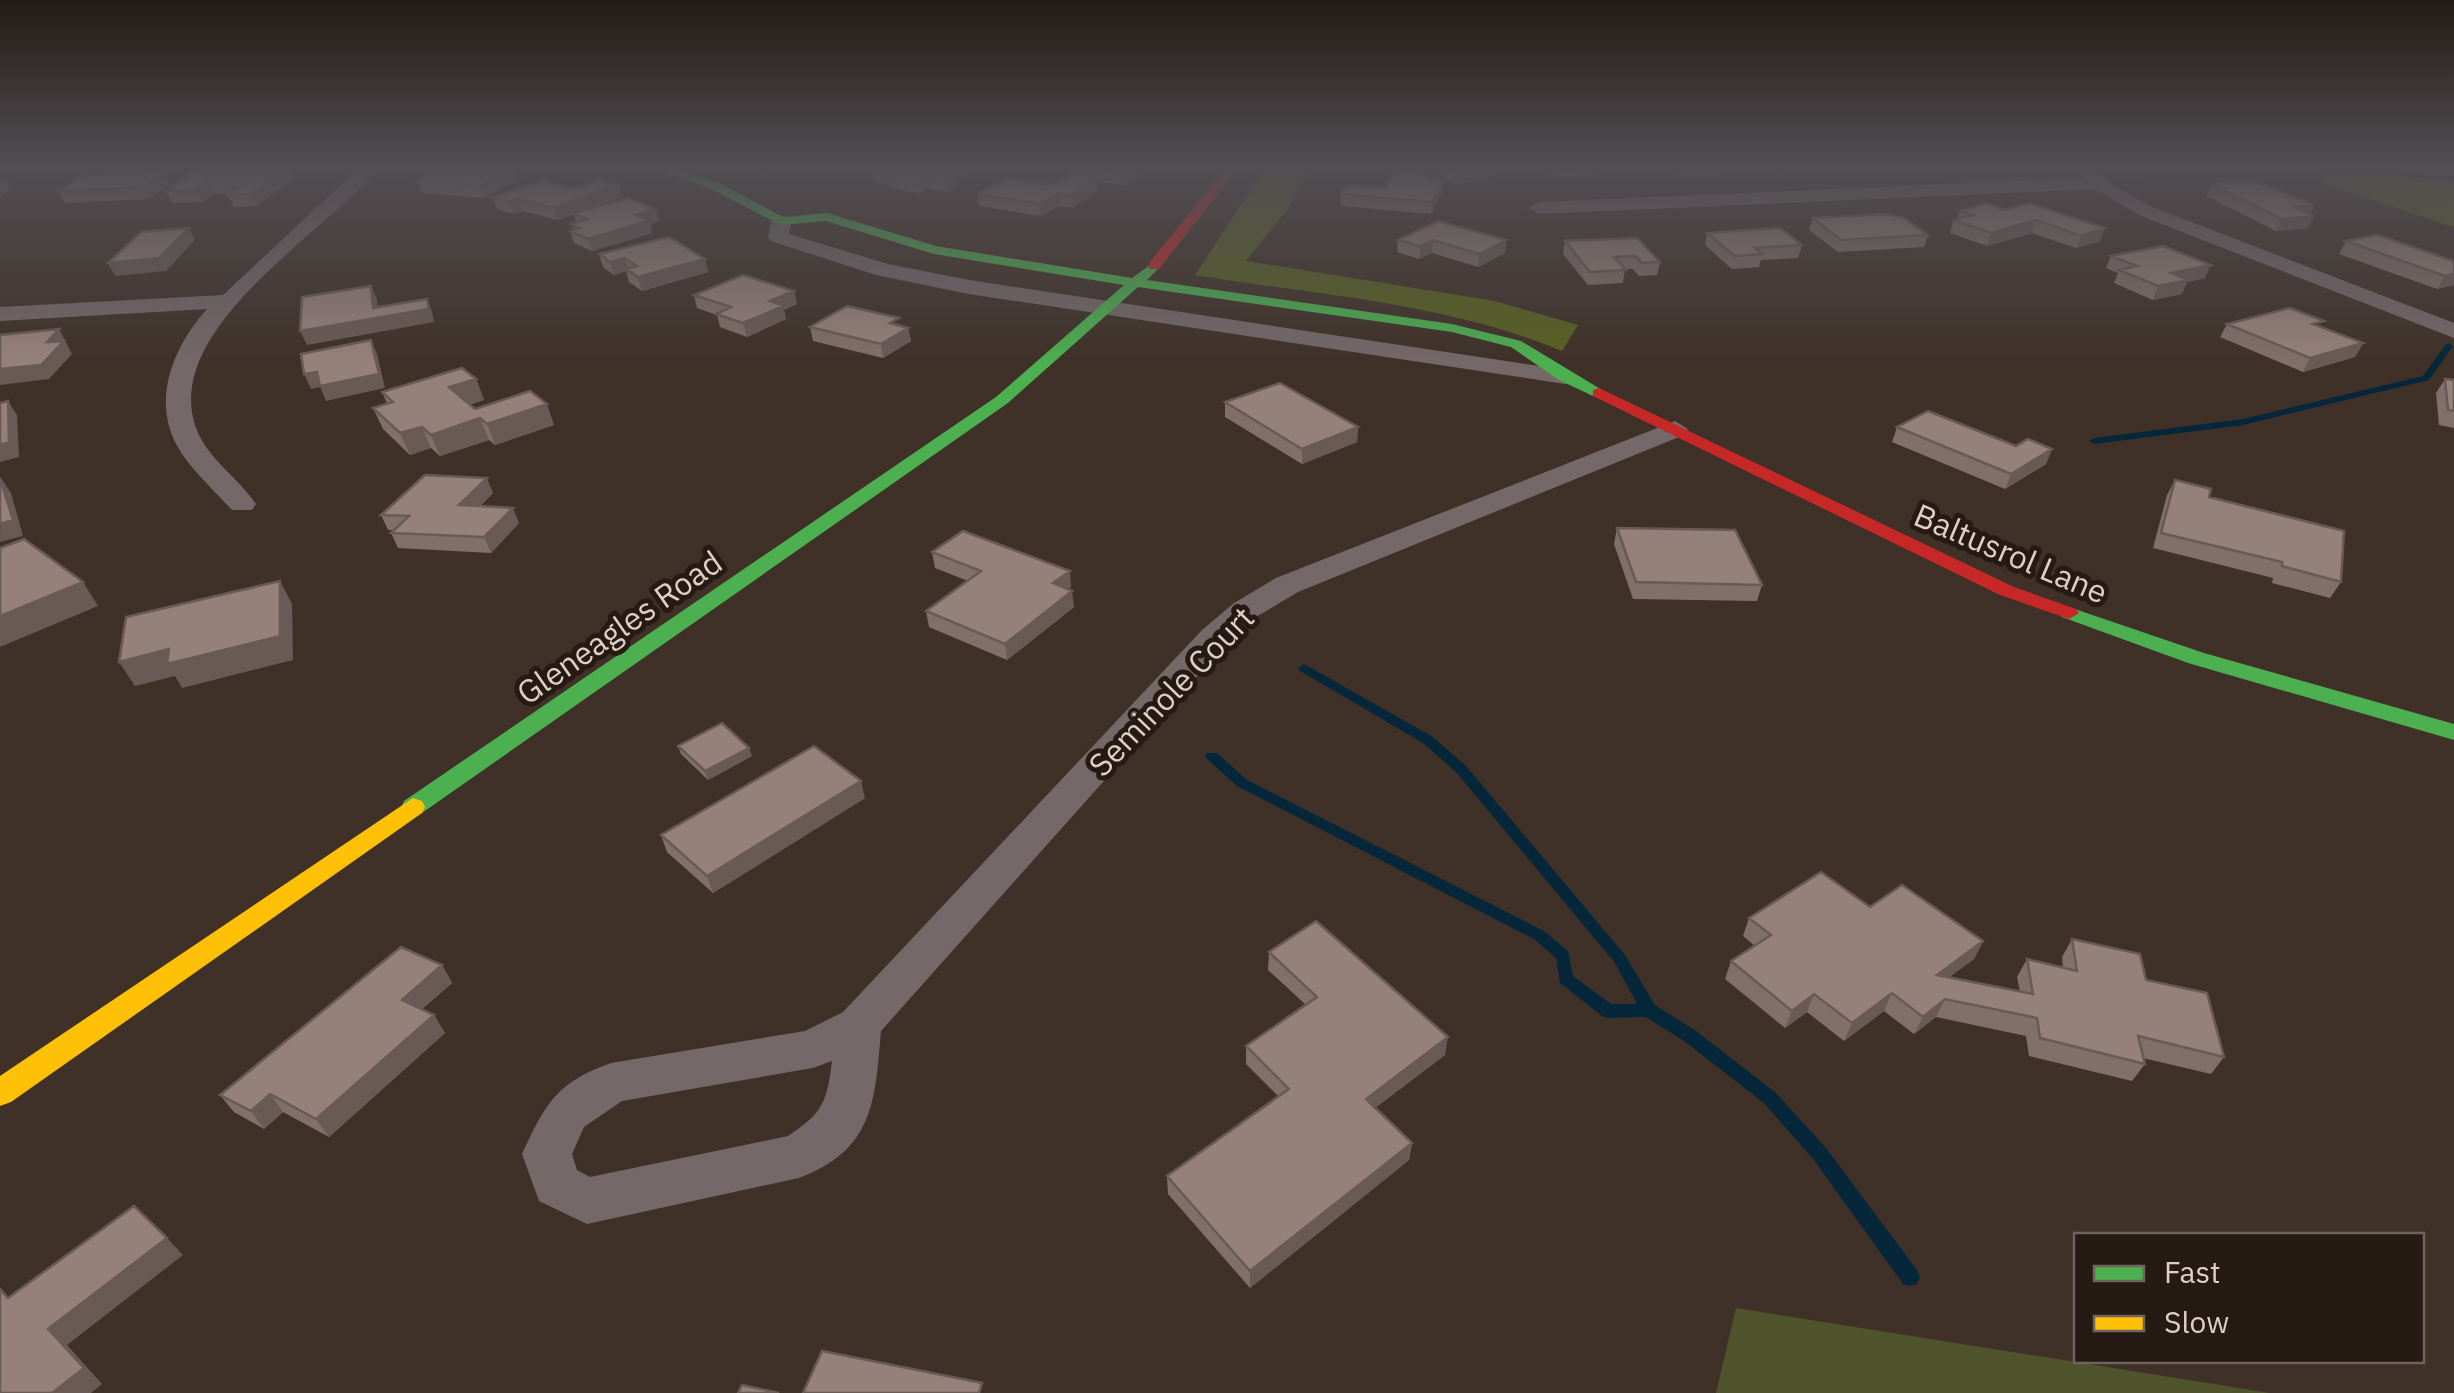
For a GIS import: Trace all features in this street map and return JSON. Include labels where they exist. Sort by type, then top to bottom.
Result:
[{"type":"street","points":[[242,504],[190,445],[181,423],[177,390],[182,366],[196,336],[226,301],[301,232]]},
{"type":"street","name":"Baltusrol Lane","points":[[779,232],[778,237],[884,270],[1565,377]]},
{"type":"street","name":"Baltusrol Lane","points":[[874,232],[934,250],[1452,328],[1516,344],[1565,377],[2007,590],[2196,658],[2454,732]]},
{"type":"street","name":"Gleneagles Road","points":[[0,1093],[1002,400],[1136,283],[1186,232]]},
{"type":"street","points":[[2199,232],[2454,331]]},
{"type":"street","points":[[0,314],[226,301]]},
{"type":"street","name":"Seminole Court","points":[[859,1024],[850,1104],[830,1136],[799,1156],[588,1201],[557,1186],[547,1154],[566,1113],[612,1082],[814,1049],[859,1024],[1214,637],[1245,610],[1288,585],[1675,430]]},
{"type":"green space","points":[[1223,232],[1269,232],[1246,261],[1495,301],[1578,325],[1562,351],[1428,311],[1195,275]]},
{"type":"green space","points":[[1736,1308],[2270,1393],[1716,1393]]},
{"type":"building","points":[[141,232],[185,232],[159,258],[108,263]]},
{"type":"building","points":[[572,232],[612,232],[588,239]]},
{"type":"building","points":[[1415,232],[1477,232],[1506,240],[1479,254],[1433,240],[1420,246],[1398,240]]},
{"type":"building","points":[[1785,232],[1802,245],[1755,248],[1762,254],[1735,256],[1707,233]]},
{"type":"building","points":[[1831,232],[1928,235],[1841,240]]},
{"type":"building","points":[[2377,235],[2454,261],[2454,274],[2445,276],[2346,241]]},
{"type":"building","points":[[669,237],[705,259],[638,277],[626,269],[637,266],[625,258],[610,262],[599,254]]},
{"type":"building","points":[[1637,238],[1660,262],[1642,263],[1636,256],[1614,257],[1626,270],[1590,272],[1565,241]]},
{"type":"building","points":[[2163,246],[2211,265],[2171,273],[2188,280],[2158,286],[2119,270],[2137,266],[2111,256]]},
{"type":"building","points":[[743,275],[794,291],[770,301],[784,306],[743,323],[716,314],[731,307],[694,295]]},
{"type":"building","points":[[371,286],[373,308],[427,299],[429,309],[300,331],[302,297]]},
{"type":"building","points":[[847,306],[899,318],[890,323],[908,328],[881,344],[810,327]]},
{"type":"building","points":[[2290,308],[2324,321],[2313,324],[2363,343],[2310,358],[2227,324]]},
{"type":"building","points":[[59,329],[47,342],[64,341],[41,365],[0,369],[0,335]]},
{"type":"building","points":[[371,340],[379,374],[320,386],[317,372],[304,374],[301,354]]},
{"type":"building","points":[[462,368],[476,379],[449,387],[475,409],[530,391],[547,404],[487,424],[480,418],[431,435],[422,427],[400,433],[373,408],[393,402],[382,392]]},
{"type":"building","points":[[2445,379],[2454,380],[2454,411],[2448,410]]},
{"type":"building","points":[[1280,383],[1358,427],[1302,449],[1225,402]]},
{"type":"building","points":[[8,401],[9,442],[0,445],[0,403]]},
{"type":"building","points":[[1928,411],[2016,446],[2028,439],[2052,449],[2011,474],[1897,427]]},
{"type":"building","points":[[425,475],[487,478],[459,505],[513,508],[484,537],[391,533],[409,516],[381,515]]},
{"type":"building","points":[[0,478],[13,520],[0,524]]},
{"type":"building","points":[[2175,480],[2211,489],[2209,497],[2344,531],[2341,582],[2282,566],[2282,562],[2161,533]]},
{"type":"building","points":[[1617,528],[1735,530],[1762,585],[1636,582]]},
{"type":"building","points":[[963,531],[1070,571],[1053,583],[1072,591],[1005,644],[926,611],[981,571],[932,552]]},
{"type":"building","points":[[24,539],[83,582],[0,616],[0,548]]},
{"type":"building","points":[[280,581],[280,636],[167,664],[169,649],[119,662],[126,617]]},
{"type":"building","points":[[722,723],[749,748],[705,771],[678,746]]},
{"type":"building","points":[[814,746],[861,781],[707,876],[661,835]]},
{"type":"building","points":[[1821,872],[1870,907],[1902,885],[1983,941],[1937,975],[2033,994],[2027,959],[2077,971],[2072,939],[2140,954],[2146,980],[2207,993],[2224,1057],[2138,1036],[2145,1064],[2040,1038],[2037,1018],[1945,999],[1923,1017],[1892,993],[1852,1023],[1814,994],[1792,1011],[1731,961],[1771,935],[1749,918]]},
{"type":"building","points":[[1316,921],[1448,1037],[1366,1099],[1412,1143],[1250,1271],[1167,1176],[1289,1089],[1246,1046],[1317,997],[1269,952]]},
{"type":"building","points":[[401,947],[442,965],[402,1000],[434,1015],[316,1119],[270,1094],[251,1111],[220,1095]]},
{"type":"building","points":[[134,1206],[167,1238],[48,1329],[84,1368],[52,1393],[0,1393],[0,1289],[8,1298]]},
{"type":"building","points":[[822,1351],[982,1383],[979,1393],[803,1393]]},
{"type":"building","points":[[742,1385],[779,1393],[738,1393]]},
{"type":"waterway","points":[[2094,441],[2243,422],[2426,378],[2449,346]]},
{"type":"waterway","points":[[1304,668],[1428,740],[1461,769],[1620,959],[1649,1010]]},
{"type":"waterway","points":[[1212,756],[1242,783],[1539,935],[1563,955],[1566,979],[1608,1011],[1649,1010]]},
{"type":"waterway","points":[[1649,1010],[1690,1036],[1770,1098],[1820,1154],[1910,1277]]},
{"type":"traffic: fast","points":[[876,232],[934,250],[1001,263],[1452,328],[1516,344],[1565,377],[1599,393]]},
{"type":"traffic: fast","points":[[413,807],[1002,400],[1154,266]]},
{"type":"traffic: fast","points":[[2069,613],[2196,658],[2454,732]]},
{"type":"traffic: slow","points":[[0,1093],[413,807]]},
{"type":"traffic: jam","points":[[1154,266],[1181,232]]},
{"type":"traffic: jam","points":[[1599,393],[2007,591],[2069,613]]}]
